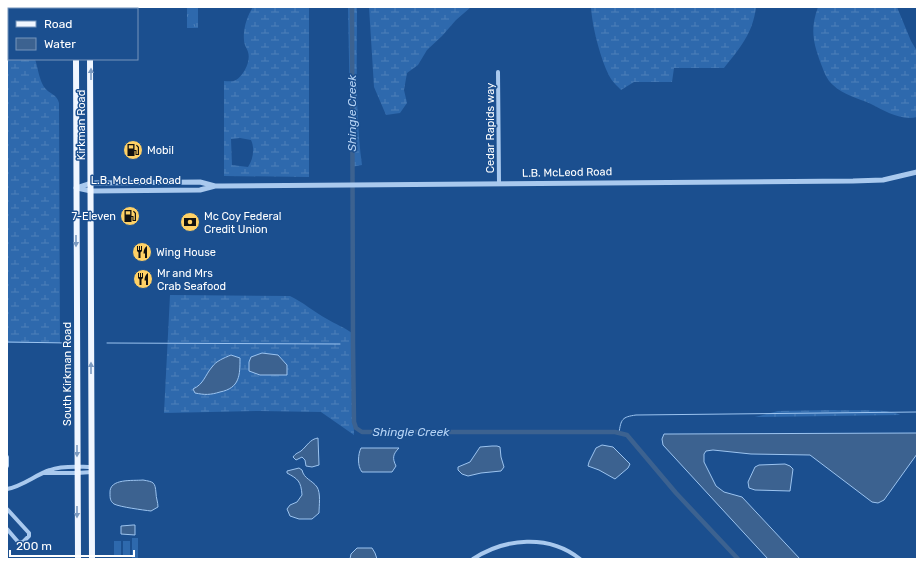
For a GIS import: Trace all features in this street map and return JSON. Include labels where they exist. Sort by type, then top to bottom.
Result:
[{"type":"main road","name":"Kirkman Road","points":[[76,60],[76,188]]},
{"type":"main road","name":"Kirkman Road","points":[[90,60],[91,191]]},
{"type":"main road","name":"South Kirkman Road","points":[[76,188],[78,559]]},
{"type":"main road","points":[[91,191],[92,559]]},
{"type":"street","name":"Cedar Rapids way","points":[[498,72],[499,183]]},
{"type":"street","name":"L.B. McLeod Road","points":[[76,188],[91,191],[200,190],[216,186],[859,181],[883,180],[917,172]]},
{"type":"street","name":"L.B. McLeod Road","points":[[76,188],[91,183],[200,182],[216,186]]},
{"type":"street","points":[[7,457],[7,466]]},
{"type":"street","points":[[7,489],[20,485],[56,468],[77,470],[92,469]]},
{"type":"street","points":[[7,509],[29,533],[29,536],[23,542],[19,543],[7,529]]},
{"type":"street","points":[[473,559],[500,546],[528,541],[551,544],[566,550],[580,559]]},
{"type":"green space","points":[[187,7],[198,7],[198,28],[187,28]]},
{"type":"green space","points":[[253,7],[309,7],[309,177],[224,176],[224,81],[232,81],[239,78],[248,63],[249,56],[244,42],[244,31],[247,18]],"holes":[[[240,138],[251,140],[253,154],[248,167],[232,165],[231,139]]]},
{"type":"green space","points":[[348,7],[357,7],[357,106],[362,165],[351,167]]},
{"type":"green space","points":[[369,7],[471,7],[427,50],[418,65],[407,73],[404,90],[407,103],[400,113],[386,115],[374,87]]},
{"type":"green space","points":[[591,7],[756,7],[752,25],[745,40],[724,68],[674,68],[672,82],[634,82],[621,90],[607,72],[595,34]]},
{"type":"green space","points":[[818,7],[897,7],[911,41],[917,51],[917,117],[905,118],[893,115],[846,94],[831,83],[821,64],[814,42],[813,29]]},
{"type":"green space","points":[[7,9],[8,60],[35,60],[42,84],[57,98],[59,103],[60,343],[7,343]]},
{"type":"green space","points":[[189,9],[196,9],[196,24],[189,24]]},
{"type":"green space","points":[[170,295],[290,296],[352,333],[354,435],[321,412],[259,411],[164,413]]},
{"type":"green space","points":[[778,411],[888,411],[900,415],[755,417]]},
{"type":"green space","points":[[132,538],[138,538],[138,558],[132,558]]},
{"type":"green space","points":[[114,541],[121,541],[121,556],[114,556]]},
{"type":"green space","points":[[123,541],[130,541],[130,556],[123,556]]},
{"type":"water","points":[[262,353],[278,355],[287,365],[287,375],[260,375],[249,371],[249,362],[251,357]]},
{"type":"water","points":[[231,355],[240,358],[240,370],[238,380],[235,384],[227,390],[216,393],[195,393],[193,389],[202,382],[214,365],[220,360]]},
{"type":"water","points":[[917,433],[917,454],[884,500],[878,503],[872,502],[810,455],[751,454],[713,450],[706,451],[704,454],[704,462],[716,486],[724,492],[742,497],[800,559],[768,559],[663,445],[662,439],[664,434]]},
{"type":"water","points":[[318,438],[319,465],[312,467],[306,466],[305,460],[302,457],[296,460],[293,457],[311,441]]},
{"type":"water","points":[[602,445],[613,447],[630,464],[628,468],[615,479],[588,466],[596,448]]},
{"type":"water","points":[[480,447],[500,447],[504,467],[501,471],[468,476],[462,474],[458,470],[458,467],[470,462]]},
{"type":"water","points":[[361,448],[399,448],[395,452],[394,456],[396,466],[392,472],[362,472],[359,467],[358,460]]},
{"type":"water","points":[[785,464],[793,469],[790,491],[755,490],[749,488],[748,482],[755,467],[759,465]]},
{"type":"water","points":[[299,468],[317,487],[318,490],[319,513],[312,519],[299,519],[290,516],[287,509],[290,505],[297,502],[302,495],[301,486],[298,481],[287,473],[287,471]]},
{"type":"water","points":[[143,480],[153,483],[156,489],[158,507],[151,511],[121,506],[112,502],[110,493],[113,485],[122,481]]},
{"type":"water","points":[[135,525],[135,535],[121,534],[121,526]]},
{"type":"water","points":[[357,548],[372,548],[377,559],[350,559],[351,554]]},
{"type":"waterway","name":"Shingle Creek","points":[[352,7],[353,344],[354,422],[356,428],[362,432],[615,432],[627,435],[676,493],[738,559]]},
{"type":"waterway","points":[[7,342],[67,343]]},
{"type":"waterway","points":[[107,343],[340,344]]},
{"type":"waterway","points":[[619,433],[623,420],[636,415],[917,412]]},
{"type":"place","name":"Mobil","points":[[133,150]]},
{"type":"place","name":"7-Eleven","points":[[130,216]]},
{"type":"place","name":"Mc Coy Federal Credit Union","points":[[190,222]]},
{"type":"place","name":"Wing House","points":[[142,252]]},
{"type":"place","name":"Mr and Mrs Crab Seafood","points":[[143,279]]}]
